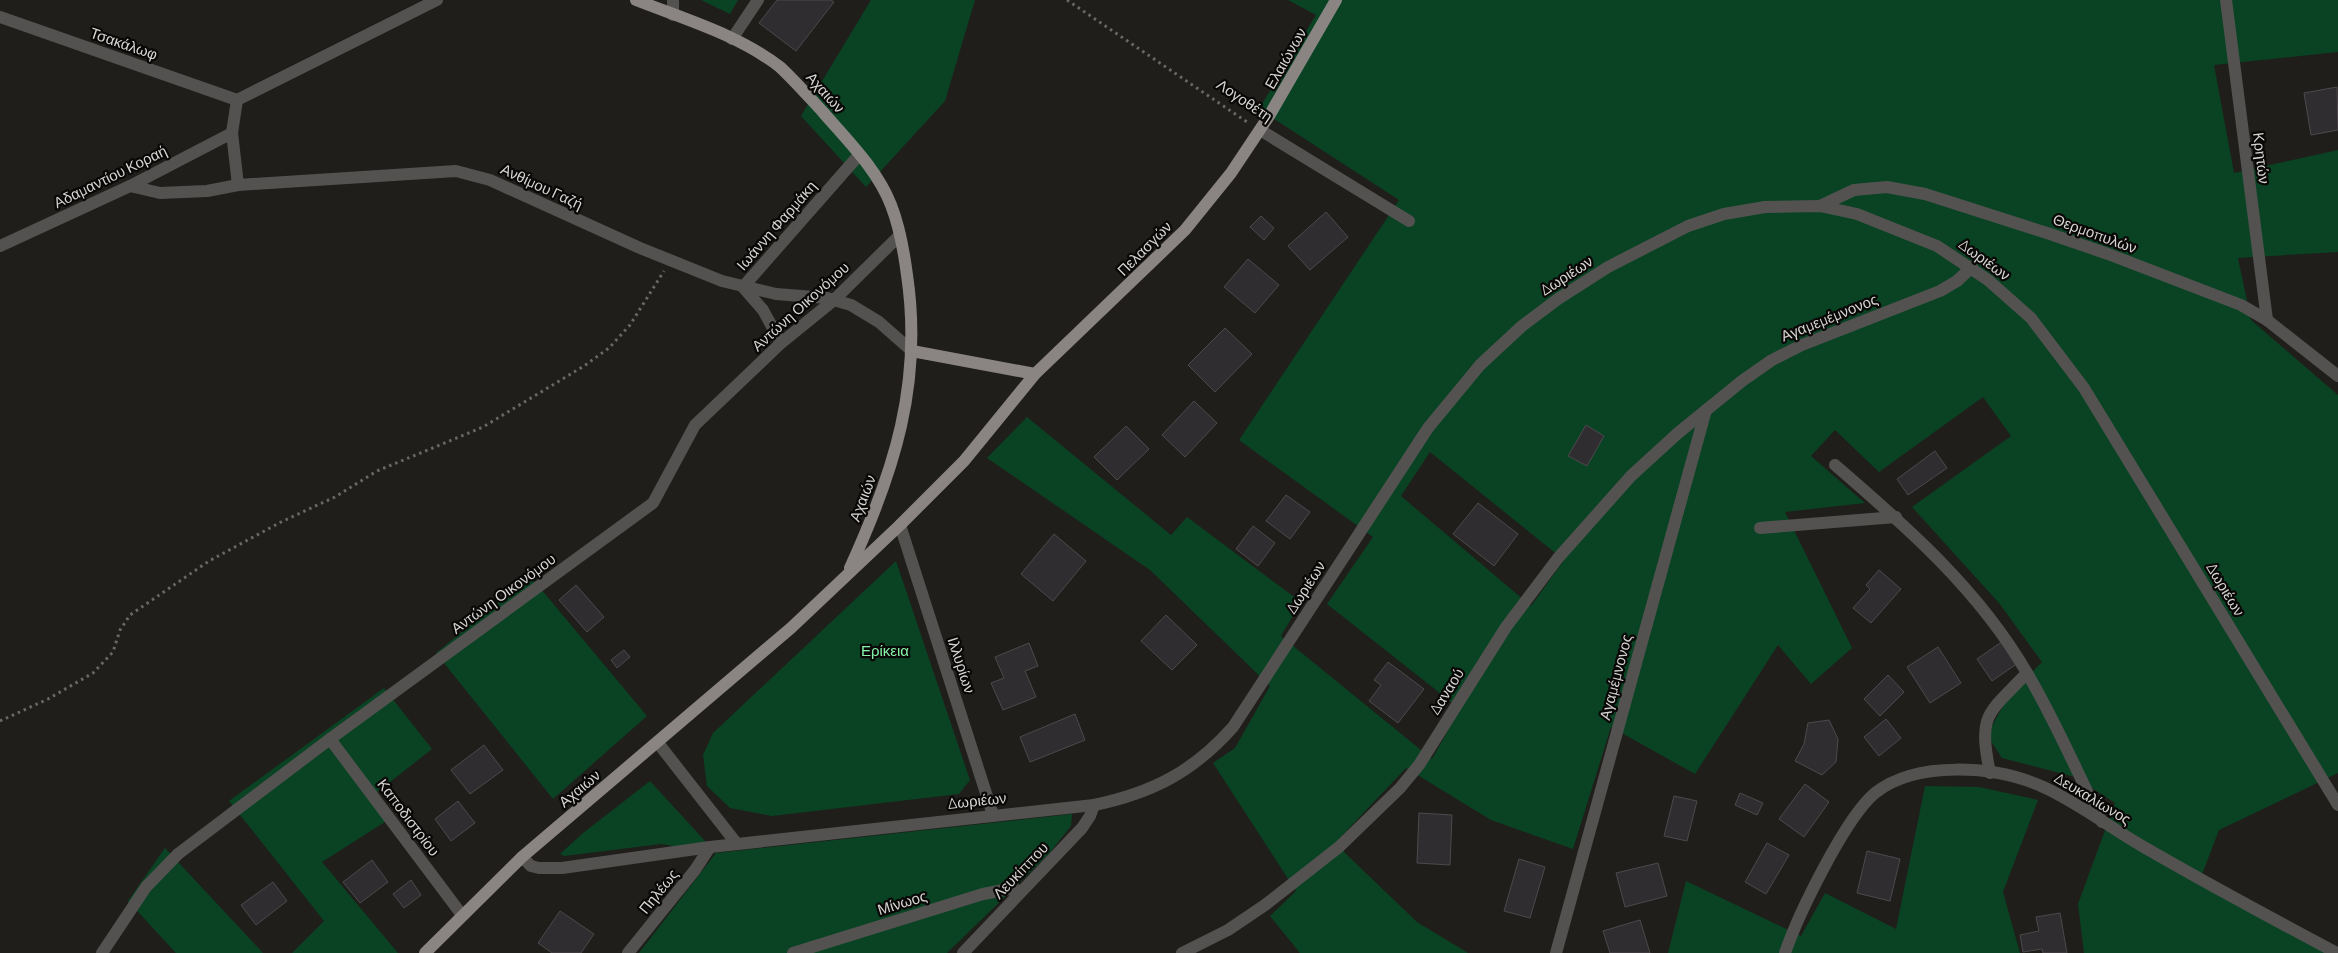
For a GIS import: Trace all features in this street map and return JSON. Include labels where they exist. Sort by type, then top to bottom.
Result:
[{"type":"main road","name":"Αχαιών","points":[[425,953],[522,857],[791,628],[847,575],[882,494],[899,440],[910,382],[912,351],[909,289],[900,235],[891,204],[882,187],[859,155],[788,74],[765,56],[732,39],[636,0]]},
{"type":"main road","name":"Ελαιώνων","points":[[1260,130],[1336,0]]},
{"type":"main road","name":"Πελασγών","points":[[847,575],[964,461],[1035,374],[1185,230],[1231,173],[1260,130]]},
{"type":"main road","points":[[912,351],[1035,374]]},
{"type":"street","points":[[238,185],[232,132],[237,100],[437,0]]},
{"type":"street","points":[[673,0],[673,15]]},
{"type":"street","points":[[732,39],[758,0]]},
{"type":"street","name":"Κρητών","points":[[2226,0],[2267,320]]},
{"type":"street","name":"Τσακάλωφ","points":[[0,17],[237,100]]},
{"type":"street","name":"Λογοθέτη","points":[[1260,130],[1409,221]]},
{"type":"street","name":"Αδαμαντίου Κοραή","points":[[0,246],[130,186],[232,132]]},
{"type":"street","name":"Ιωάννη Φαρμάκη","points":[[781,343],[763,310],[743,287],[859,155]]},
{"type":"street","name":"Ανθίμου Γαζή","points":[[130,186],[160,193],[207,191],[238,185],[462,171],[490,180],[670,261],[743,287],[776,294],[834,300],[868,315],[895,334],[912,351]]},
{"type":"street","name":"Θερμοπυλών","points":[[1820,206],[1843,194],[1864,188],[1887,187],[1925,194],[2108,254],[2241,305],[2267,320],[2338,376]]},
{"type":"street","name":"Δωριέων","points":[[522,857],[531,866],[562,868],[710,847],[1094,805],[1131,796],[1165,782],[1193,766],[1224,737],[1244,711],[1428,428],[1474,373],[1522,326],[1558,299],[1608,267],[1688,226],[1724,214],[1756,208],[1820,206],[1857,214],[1913,235],[1972,267],[2031,318],[2084,388],[2338,805]]},
{"type":"street","name":"Αντώνη Οικονόμου","points":[[102,953],[139,898],[170,861],[330,740],[654,504],[695,426],[781,343],[834,300],[900,235]]},
{"type":"street","name":"Αγαμεμέμνονος","points":[[1706,410],[1772,360],[1802,345],[1940,290],[1957,281],[1972,267]]},
{"type":"street","name":"Δαναού","points":[[1182,953],[1228,930],[1272,900],[1339,847],[1400,788],[1419,765],[1506,627],[1558,558],[1632,476],[1706,410]]},
{"type":"street","name":"Αγαμέμνονος","points":[[1556,953],[1706,410]]},
{"type":"street","points":[[1836,465],[1927,546],[1962,585],[2027,673],[2103,824]]},
{"type":"street","points":[[1760,528],[1896,517]]},
{"type":"street","name":"Ιλλυρίων","points":[[900,525],[993,815]]},
{"type":"street","points":[[1990,773],[1984,744],[1984,727],[1990,712],[2027,673]]},
{"type":"street","name":"Καποδιστρίου","points":[[330,740],[462,915]]},
{"type":"street","points":[[658,743],[737,844]]},
{"type":"street","name":"Δευκαλίωνος","points":[[1785,953],[1802,912],[1839,842],[1859,809],[1868,799],[1888,785],[1919,773],[1952,769],[1990,773],[2041,785],[2103,824],[2337,953]]},
{"type":"street","name":"Λευκίππου","points":[[963,953],[1082,828],[1090,816],[1094,805]]},
{"type":"street","name":"Πηλέως","points":[[628,953],[695,870],[710,847]]},
{"type":"street","name":"Μίνωος","points":[[793,953],[982,894],[1009,889],[1021,891]]},
{"type":"path","name":"Λογοθέτη","points":[[1067,0],[1260,130]]},
{"type":"path","points":[[0,721],[48,699],[93,673],[113,652],[120,630],[130,615],[209,561],[281,522],[335,497],[378,471],[483,427],[584,366],[609,348],[630,325],[670,261]]},
{"type":"green space","points":[[701,0],[738,0],[730,14]]},
{"type":"green space","points":[[871,0],[975,0],[945,101],[866,187],[801,116]]},
{"type":"green space","points":[[1288,0],[2338,0],[2338,52],[2214,65],[2234,173],[2338,150],[2338,252],[2238,258],[2251,320],[2338,395],[2338,773],[2219,830],[2201,877],[2327,953],[2084,953],[2078,904],[2115,803],[2075,777],[2002,758],[1987,735],[2009,695],[2042,662],[1999,603],[1912,507],[2011,436],[1983,397],[1879,472],[1835,430],[1811,456],[1865,503],[1785,512],[1852,648],[1811,684],[1778,645],[1695,774],[1611,727],[1573,849],[1491,820],[1406,768],[1337,841],[1345,853],[1417,922],[1468,953],[1300,953],[1270,916],[1296,891],[1213,763],[1235,748],[1270,686],[1150,570],[987,458],[1027,417],[1171,535],[1187,517],[1301,602],[1281,636],[1432,759],[1460,709],[1327,604],[1373,537],[1239,440],[1399,200],[1259,109],[1316,15]],"holes":[[[1430,452],[1564,560],[1531,606],[1401,496]]]},
{"type":"green space","name":"Ερίκεια","points":[[896,561],[970,780],[959,794],[772,816],[730,808],[707,786],[703,755],[713,733]]},
{"type":"green space","points":[[530,576],[647,716],[553,799],[436,653]]},
{"type":"green space","points":[[384,688],[432,749],[371,797],[388,820],[322,862],[398,953],[292,953],[324,921],[229,801]]},
{"type":"green space","points":[[650,781],[716,853],[661,844],[564,856],[560,854],[583,833]]},
{"type":"green space","points":[[1925,786],[1979,787],[2038,800],[2003,892],[2020,953],[1668,953],[1686,881],[1801,936],[1825,893],[1896,929]]},
{"type":"green space","points":[[1072,814],[1071,826],[1047,856],[947,953],[639,953],[716,853]]},
{"type":"green space","points":[[165,848],[263,953],[176,953],[128,901]]},
{"type":"building","points":[[777,0],[831,0],[834,2],[796,51],[759,23]]},
{"type":"building","points":[[2337,87],[2338,130],[2311,135],[2304,93]]},
{"type":"building","points":[[1326,212],[1348,237],[1310,270],[1288,246]]},
{"type":"building","points":[[1261,216],[1274,228],[1264,240],[1250,227]]},
{"type":"building","points":[[1248,259],[1279,285],[1255,313],[1224,287]]},
{"type":"building","points":[[1225,328],[1252,354],[1215,392],[1188,365]]},
{"type":"building","points":[[1194,401],[1217,423],[1185,457],[1162,435]]},
{"type":"building","points":[[1586,425],[1604,436],[1587,466],[1568,456]]},
{"type":"building","points":[[1126,426],[1149,449],[1117,480],[1094,457]]},
{"type":"building","points":[[1935,451],[1947,468],[1908,495],[1897,479]]},
{"type":"building","points":[[1286,495],[1310,512],[1290,539],[1266,521]]},
{"type":"building","points":[[1478,503],[1518,534],[1494,566],[1453,534]]},
{"type":"building","points":[[1253,526],[1275,543],[1258,566],[1236,549]]},
{"type":"building","points":[[1054,534],[1086,561],[1053,601],[1021,574]]},
{"type":"building","points":[[1879,570],[1901,589],[1871,623],[1853,608],[1870,589],[1866,585]]},
{"type":"building","points":[[576,585],[604,617],[587,632],[559,600]]},
{"type":"building","points":[[1166,615],[1197,645],[1172,670],[1141,641]]},
{"type":"building","points":[[2003,641],[2018,663],[1992,681],[1977,659]]},
{"type":"building","points":[[1029,643],[1038,666],[1025,671],[1036,697],[1003,710],[991,683],[1004,678],[995,657]]},
{"type":"building","points":[[1938,647],[1961,683],[1930,703],[1907,667]]},
{"type":"building","points":[[624,650],[630,657],[617,668],[611,660]]},
{"type":"building","points":[[1388,662],[1424,689],[1398,723],[1369,701],[1381,685],[1374,680]]},
{"type":"building","points":[[1888,675],[1904,692],[1880,716],[1864,699]]},
{"type":"building","points":[[1075,714],[1085,740],[1030,762],[1020,737]]},
{"type":"building","points":[[1886,719],[1901,738],[1879,756],[1864,737]]},
{"type":"building","points":[[1829,720],[1838,739],[1836,762],[1822,775],[1795,761],[1804,744],[1808,723]]},
{"type":"building","points":[[484,745],[503,770],[470,794],[451,770]]},
{"type":"building","points":[[1805,784],[1829,802],[1804,837],[1779,819]]},
{"type":"building","points":[[1740,793],[1763,803],[1757,815],[1735,805]]},
{"type":"building","points":[[1674,796],[1697,801],[1687,841],[1664,836]]},
{"type":"building","points":[[458,801],[475,823],[451,841],[435,819]]},
{"type":"building","points":[[1419,813],[1452,815],[1450,865],[1417,863]]},
{"type":"building","points":[[1767,843],[1789,855],[1766,894],[1745,882]]},
{"type":"building","points":[[1867,851],[1900,859],[1890,901],[1857,893]]},
{"type":"building","points":[[1519,859],[1545,867],[1530,918],[1504,911]]},
{"type":"building","points":[[372,860],[388,882],[360,903],[343,882]]},
{"type":"building","points":[[1658,863],[1667,896],[1625,907],[1616,873]]},
{"type":"building","points":[[411,880],[421,895],[404,908],[393,894]]},
{"type":"building","points":[[273,882],[287,901],[256,925],[241,905]]},
{"type":"building","points":[[560,911],[594,934],[581,953],[552,953],[538,943]]},
{"type":"building","points":[[2060,913],[2067,953],[2043,953],[2042,949],[2023,952],[2020,935],[2039,931],[2036,917]]},
{"type":"building","points":[[1640,920],[1650,953],[1610,953],[1603,931]]}]
